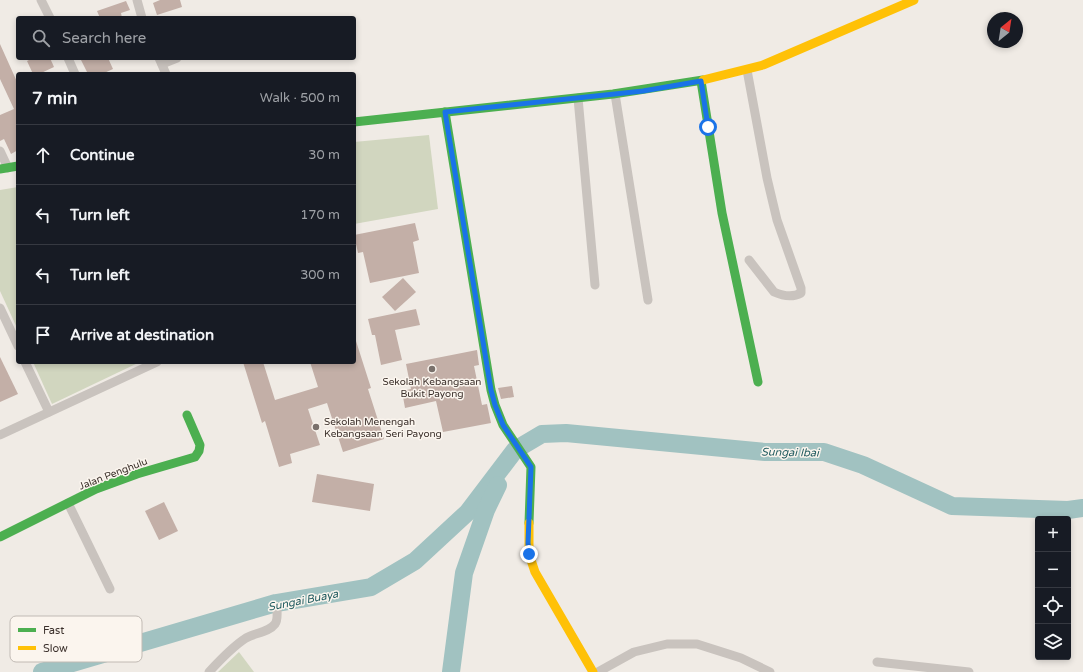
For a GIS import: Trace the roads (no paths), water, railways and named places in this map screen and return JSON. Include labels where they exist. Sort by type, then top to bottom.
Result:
[{"type":"street","points":[[42,0],[49,16]]},
{"type":"street","points":[[137,0],[141,16]]},
{"type":"street","points":[[356,122],[615,94],[701,81],[747,70],[776,60],[914,0]]},
{"type":"street","points":[[69,60],[74,72]]},
{"type":"street","points":[[160,61],[165,72]]},
{"type":"street","points":[[747,70],[777,220],[801,288],[801,293],[787,296],[774,292],[749,260]]},
{"type":"street","points":[[701,81],[722,213],[758,382]]},
{"type":"street","points":[[615,94],[648,300]]},
{"type":"street","points":[[578,98],[594,285]]},
{"type":"street","points":[[445,112],[491,390],[498,414],[508,433],[528,462],[532,473],[528,543],[529,554],[535,572],[593,672]]},
{"type":"street","points":[[0,151],[4,168],[16,166]]},
{"type":"street","points":[[0,308],[16,342]]},
{"type":"street","points":[[26,364],[49,412]]},
{"type":"street","points":[[0,435],[153,364]]},
{"type":"street","name":"Jalan Penghulu","points":[[0,537],[103,487],[137,474],[195,457],[199,451],[200,445],[187,415]]},
{"type":"street","points":[[68,503],[110,589]]},
{"type":"street","points":[[209,672],[223,657],[246,638],[274,625],[277,609]]},
{"type":"street","points":[[598,672],[634,652],[667,644],[698,644],[741,658],[770,672]]},
{"type":"street","points":[[877,662],[969,672]]},
{"type":"waterway","name":"Sungai Ibai","points":[[142,643],[276,603],[371,587],[415,561],[468,512],[515,450],[542,434],[566,433],[765,452],[824,452],[863,465],[952,506],[1068,510],[1083,508]]},
{"type":"waterway","points":[[451,672],[464,573],[486,510],[498,485]]},
{"type":"waterway","name":"Sungai Ibai","points":[[42,672],[76,662]]},
{"type":"place","name":"Sekolah Kebangsaan Bukit Payong","points":[[432,369]]},
{"type":"place","name":"Sekolah Menengah Kebangsaan Seri Payong","points":[[316,427]]},
{"type":"water label","name":"Sungai Buaya","points":[[303,600]]}]
